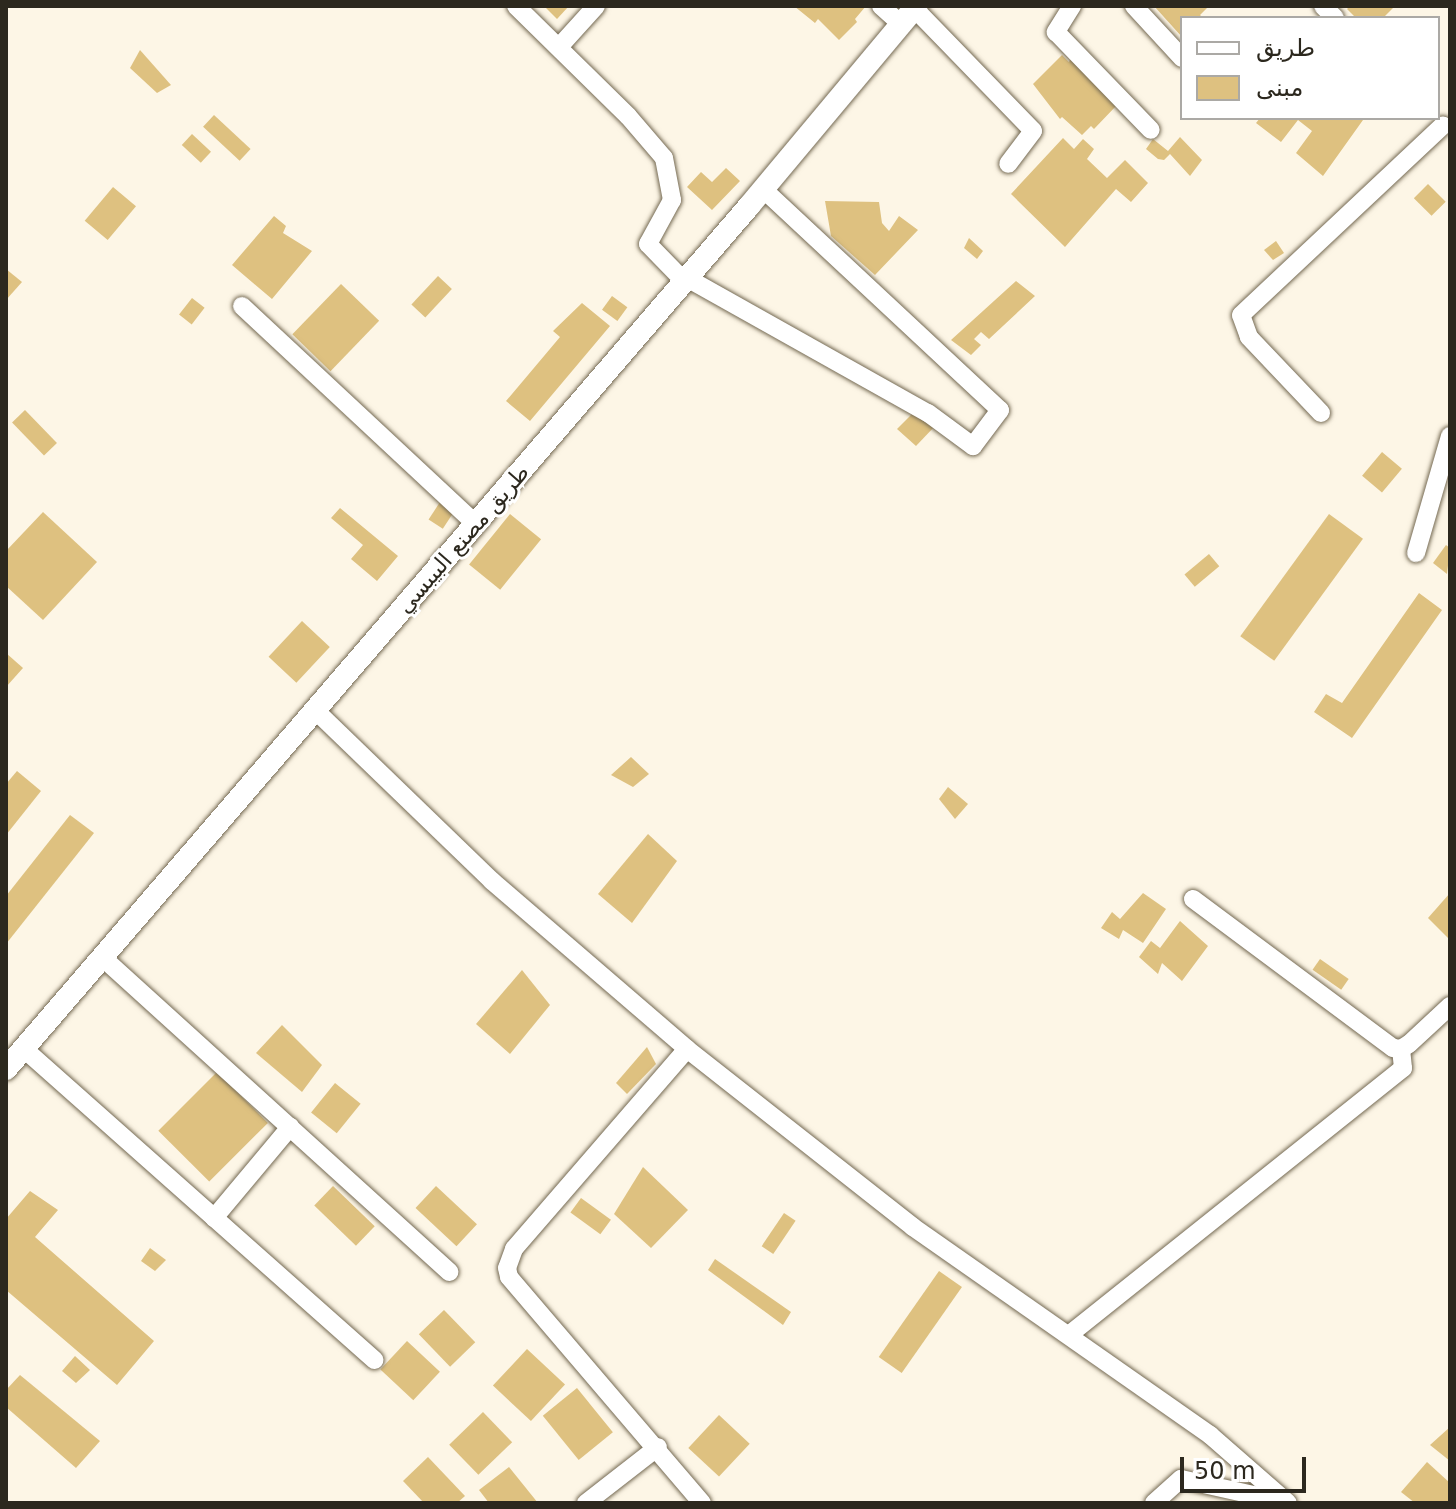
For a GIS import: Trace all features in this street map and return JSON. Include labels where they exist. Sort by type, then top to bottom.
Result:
[{"type":"main road","name":"طريق مصنع البيبسي","points":[[6,1069],[686,280],[911,13]]},
{"type":"street","points":[[516,6],[664,158],[672,200],[648,244],[686,280],[928,413],[973,446],[1000,410],[763,189]]},
{"type":"street","points":[[559,47],[596,6]]},
{"type":"street","points":[[881,6],[911,13],[1033,131],[1008,164]]},
{"type":"street","points":[[1072,6],[1056,32],[1151,130]]},
{"type":"street","points":[[1134,6],[1180,56]]},
{"type":"street","points":[[1321,413],[1249,337],[1241,315],[1443,125]]},
{"type":"street","points":[[242,306],[476,524]]},
{"type":"street","points":[[1416,553],[1450,436]]},
{"type":"street","points":[[315,710],[492,881],[687,1049],[913,1227],[1070,1334],[1210,1435],[1288,1503]]},
{"type":"street","points":[[1193,899],[1393,1048],[1401,1049],[1450,1006]]},
{"type":"street","points":[[102,957],[449,1272]]},
{"type":"street","points":[[23,1048],[374,1360]]},
{"type":"street","points":[[687,1049],[514,1249],[507,1268],[509,1277],[658,1447],[702,1503]]},
{"type":"street","points":[[1070,1334],[1403,1068],[1401,1049]]},
{"type":"street","points":[[214,1218],[290,1127]]},
{"type":"street","points":[[586,1503],[658,1447]]},
{"type":"street","points":[[1154,1503],[1181,1479],[1288,1503]]},
{"type":"building","points":[[544,6],[569,6],[557,19]]},
{"type":"building","points":[[794,6],[866,6],[855,19],[857,22],[839,40],[818,19],[815,23]]},
{"type":"building","points":[[1154,6],[1209,6],[1201,16],[1180,16],[1180,35]]},
{"type":"building","points":[[1350,6],[1395,6],[1385,16],[1354,16],[1347,9]]},
{"type":"building","points":[[140,50],[171,85],[157,93],[130,68]]},
{"type":"building","points":[[1062,55],[1069,62],[1072,55],[1117,105],[1094,129],[1091,126],[1082,135],[1062,117],[1060,119],[1033,84]]},
{"type":"building","points":[[214,115],[251,149],[240,161],[203,127]]},
{"type":"building","points":[[1258,120],[1298,120],[1281,142],[1256,123]]},
{"type":"building","points":[[1298,120],[1363,120],[1323,176],[1296,153],[1312,131]]},
{"type":"building","points":[[192,134],[211,152],[201,163],[182,145]]},
{"type":"building","points":[[1180,137],[1202,160],[1190,176],[1170,154],[1164,160],[1158,159],[1146,149],[1153,139],[1168,151]]},
{"type":"building","points":[[1063,138],[1074,149],[1083,139],[1094,149],[1087,159],[1107,178],[1125,160],[1148,183],[1131,202],[1116,189],[1065,247],[1011,194]]},
{"type":"building","points":[[726,168],[740,181],[712,210],[687,187],[701,172],[712,182]]},
{"type":"building","points":[[1428,184],[1446,202],[1432,216],[1414,198]]},
{"type":"building","points":[[113,187],[136,206],[108,240],[85,221]]},
{"type":"building","points":[[825,201],[879,202],[882,223],[889,231],[899,216],[918,230],[875,275],[831,236]]},
{"type":"building","points":[[274,216],[286,226],[283,233],[312,251],[272,299],[232,265]]},
{"type":"building","points":[[969,238],[983,251],[977,259],[964,248]]},
{"type":"building","points":[[1276,241],[1284,253],[1273,260],[1264,250]]},
{"type":"building","points":[[6,269],[22,282],[6,300]]},
{"type":"building","points":[[438,276],[452,289],[425,317],[411,305]]},
{"type":"building","points":[[1016,281],[1035,296],[989,339],[981,332],[974,339],[981,345],[971,355],[951,340]]},
{"type":"building","points":[[341,284],[379,321],[330,371],[292,334]]},
{"type":"building","points":[[612,296],[627,307],[617,321],[602,310]]},
{"type":"building","points":[[192,298],[205,308],[192,324],[179,315]]},
{"type":"building","points":[[582,303],[610,326],[530,421],[506,401],[560,337],[553,331]]},
{"type":"building","points":[[25,410],[57,443],[44,456],[12,423]]},
{"type":"building","points":[[913,413],[936,425],[916,446],[897,429]]},
{"type":"building","points":[[1382,452],[1402,469],[1382,492],[1362,476]]},
{"type":"building","points":[[440,502],[454,511],[443,529],[429,520]]},
{"type":"building","points":[[340,508],[398,556],[377,581],[351,559],[363,545],[331,518]]},
{"type":"building","points":[[43,512],[97,562],[43,620],[6,586],[6,551]]},
{"type":"building","points":[[510,514],[541,539],[500,590],[469,565]]},
{"type":"building","points":[[1329,514],[1363,539],[1274,661],[1240,636]]},
{"type":"building","points":[[1446,545],[1450,548],[1447,574],[1433,563]]},
{"type":"building","points":[[1209,554],[1219,566],[1195,587],[1184,575]]},
{"type":"building","points":[[1419,593],[1442,610],[1352,738],[1314,712],[1326,694],[1342,703]]},
{"type":"building","points":[[302,621],[330,647],[296,683],[269,657]]},
{"type":"building","points":[[6,653],[23,668],[6,687]]},
{"type":"building","points":[[631,757],[649,774],[633,787],[611,775]]},
{"type":"building","points":[[17,771],[41,791],[6,835],[6,784]]},
{"type":"building","points":[[948,787],[968,804],[955,819],[939,799]]},
{"type":"building","points":[[70,815],[94,833],[6,944],[6,896]]},
{"type":"building","points":[[648,834],[677,861],[632,923],[598,894]]},
{"type":"building","points":[[1143,893],[1166,909],[1143,943],[1123,930],[1119,939],[1101,928],[1112,912],[1120,919]]},
{"type":"building","points":[[1450,893],[1450,940],[1428,918]]},
{"type":"building","points":[[1180,921],[1208,946],[1182,981],[1162,963],[1158,974],[1139,957],[1151,941],[1160,948]]},
{"type":"building","points":[[1320,959],[1349,979],[1341,990],[1313,970]]},
{"type":"building","points":[[522,970],[550,1005],[510,1054],[476,1024]]},
{"type":"building","points":[[282,1025],[322,1065],[302,1092],[256,1053]]},
{"type":"building","points":[[647,1047],[656,1064],[627,1094],[616,1083]]},
{"type":"building","points":[[217,1072],[268,1123],[209,1182],[158,1131]]},
{"type":"building","points":[[335,1083],[361,1104],[337,1133],[311,1113]]},
{"type":"building","points":[[643,1167],[688,1210],[651,1248],[614,1214]]},
{"type":"building","points":[[333,1186],[375,1226],[356,1246],[314,1205]]},
{"type":"building","points":[[436,1186],[477,1224],[456,1246],[416,1208]]},
{"type":"building","points":[[30,1191],[58,1210],[35,1237],[154,1341],[117,1385],[6,1290],[6,1219]]},
{"type":"building","points":[[581,1198],[611,1220],[600,1234],[570,1213]]},
{"type":"building","points":[[784,1213],[796,1221],[773,1254],[762,1246]]},
{"type":"building","points":[[150,1248],[166,1260],[155,1271],[141,1261]]},
{"type":"building","points":[[715,1259],[791,1312],[783,1325],[708,1270]]},
{"type":"building","points":[[939,1271],[962,1287],[902,1373],[879,1357]]},
{"type":"building","points":[[444,1310],[475,1342],[450,1367],[419,1334]]},
{"type":"building","points":[[407,1341],[440,1372],[413,1400],[380,1370]]},
{"type":"building","points":[[527,1349],[565,1384],[531,1421],[493,1386]]},
{"type":"building","points":[[75,1356],[90,1370],[76,1383],[62,1371]]},
{"type":"building","points":[[20,1375],[100,1441],[76,1468],[6,1407],[6,1390]]},
{"type":"building","points":[[577,1388],[613,1432],[579,1460],[543,1416]]},
{"type":"building","points":[[483,1412],[512,1442],[478,1475],[449,1445]]},
{"type":"building","points":[[719,1415],[750,1444],[719,1477],[688,1448]]},
{"type":"building","points":[[1450,1427],[1450,1461],[1430,1445]]},
{"type":"building","points":[[428,1457],[465,1496],[457,1503],[424,1503],[403,1481]]},
{"type":"building","points":[[1427,1462],[1450,1483],[1450,1503],[1415,1503],[1401,1492]]},
{"type":"building","points":[[509,1467],[538,1503],[489,1503],[479,1490]]}]
